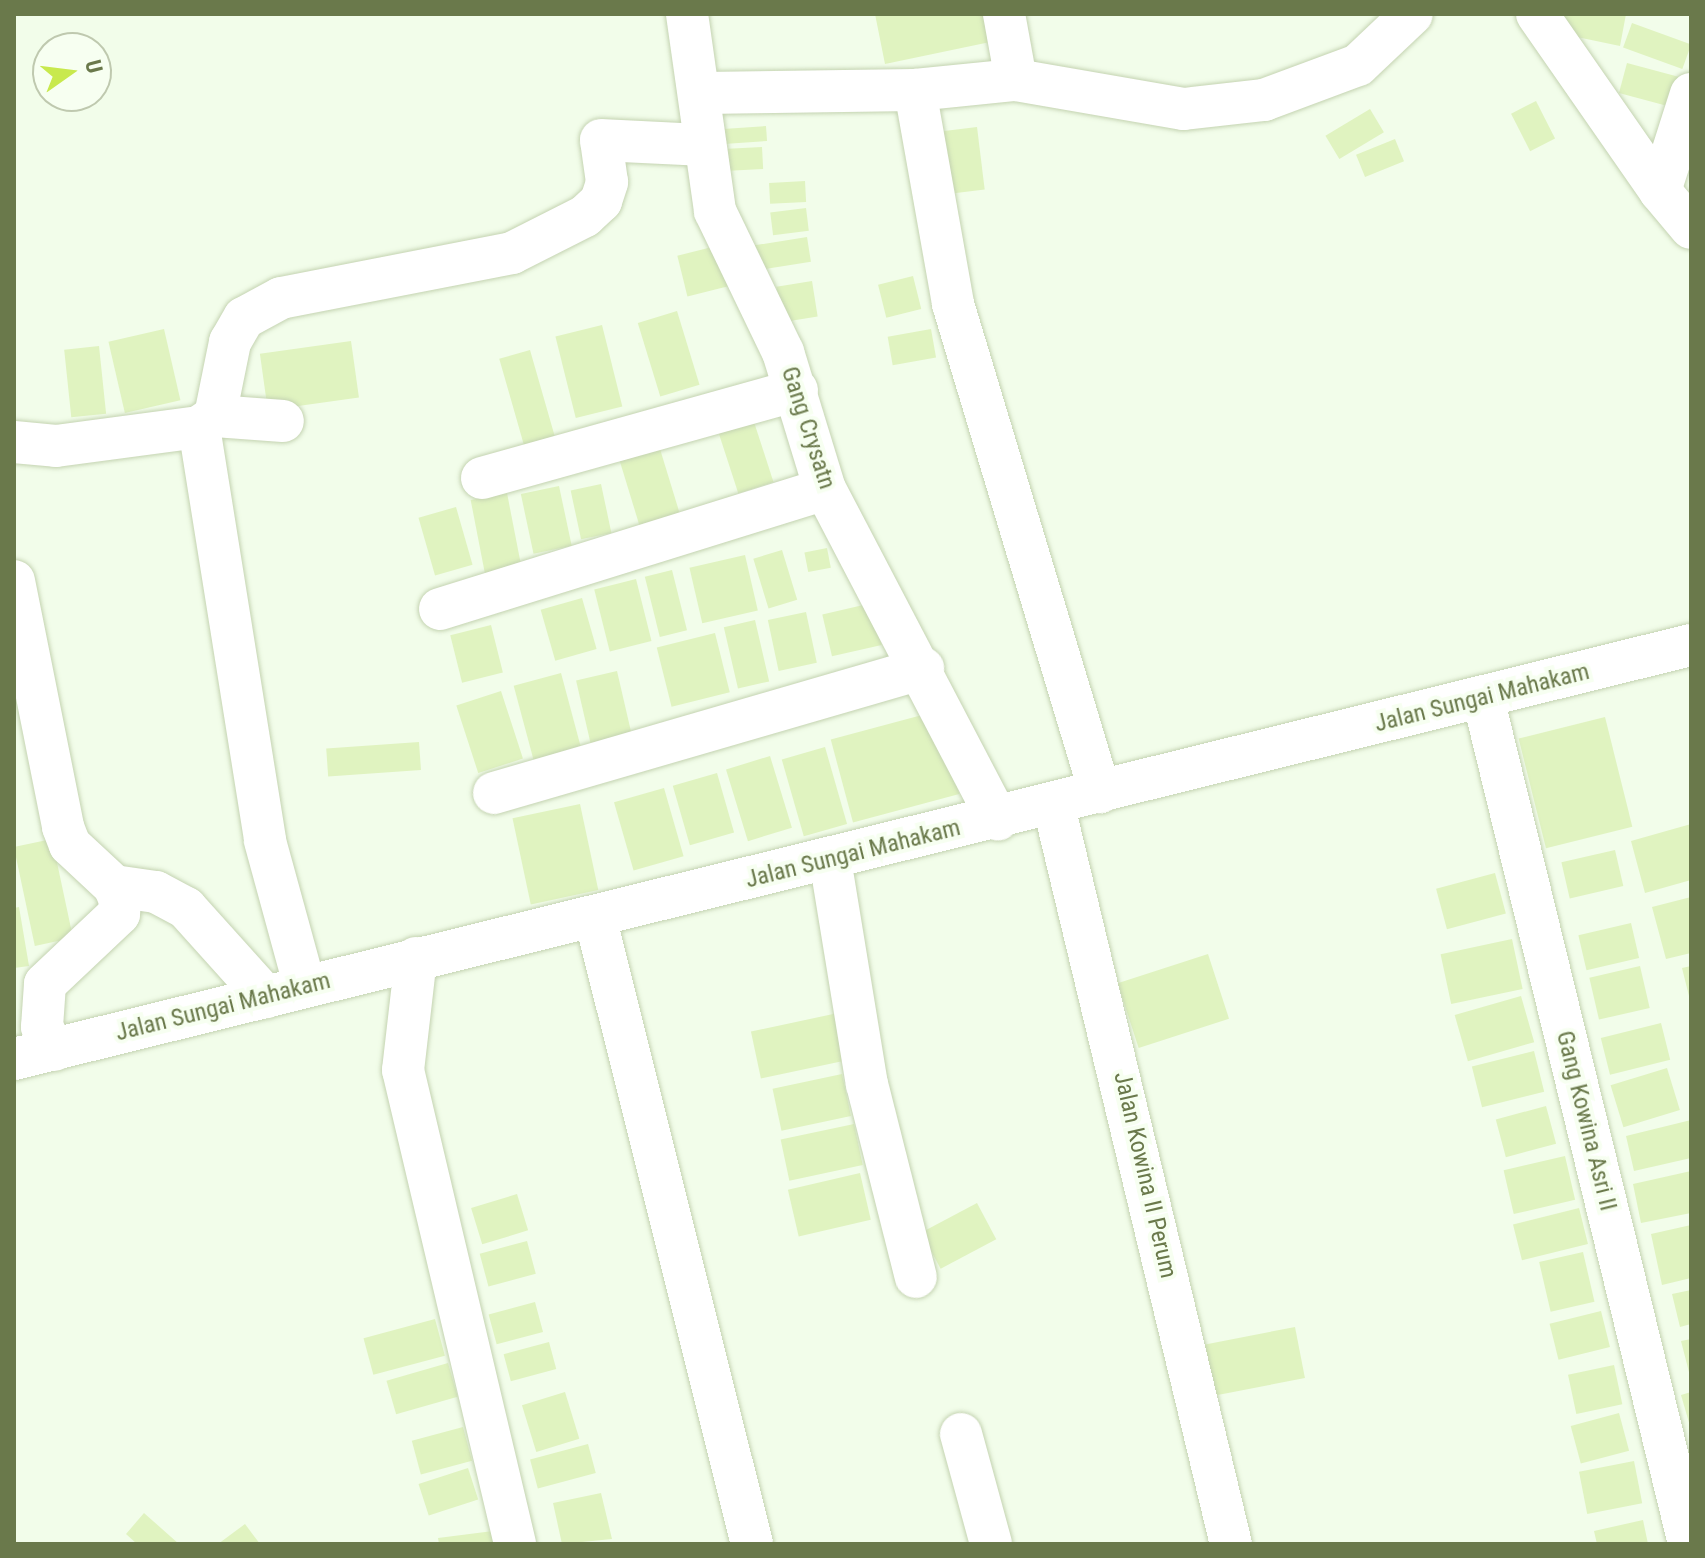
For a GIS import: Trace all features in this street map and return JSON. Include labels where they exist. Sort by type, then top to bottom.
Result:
[{"type":"street","name":"Gang Crysatn","points":[[687,14],[703,93],[705,145],[715,211],[797,390],[825,489],[923,668],[998,820]]},
{"type":"street","points":[[1004,14],[1016,80]]},
{"type":"street","points":[[703,93],[915,90],[1016,80],[1184,109],[1264,100],[1358,65],[1412,14]]},
{"type":"street","points":[[1537,14],[1660,191],[1691,228]]},
{"type":"street","points":[[915,90],[953,304],[1100,792]]},
{"type":"street","points":[[1660,191],[1691,94]]},
{"type":"street","points":[[286,992],[207,422],[230,342],[244,318],[281,298],[512,253],[585,216],[601,201],[607,182],[601,140],[705,145]]},
{"type":"street","points":[[482,478],[797,390]]},
{"type":"street","points":[[14,442],[56,446],[207,422],[283,421]]},
{"type":"street","points":[[440,609],[825,489]]},
{"type":"street","points":[[14,581],[63,827],[70,845],[114,886],[156,892],[186,908],[286,992]]},
{"type":"street","name":"Jalan Sungai Mahakam","points":[[14,1059],[416,958],[1054,807],[1100,792],[1691,645]]},
{"type":"street","points":[[494,793],[923,668]]},
{"type":"street","name":"Gang Kowina Asri II","points":[[1483,698],[1689,1544]]},
{"type":"street","name":"Jalan Kowina II Perum","points":[[1054,807],[1231,1544]]},
{"type":"street","points":[[830,859],[867,1084],[916,1277]]},
{"type":"street","points":[[54,1050],[42,1027],[45,984],[119,914],[114,886]]},
{"type":"street","points":[[595,917],[752,1544]]},
{"type":"street","points":[[416,958],[403,1070],[515,1544]]},
{"type":"street","points":[[961,1434],[991,1544]]},
{"type":"building","points":[[875,14],[990,14],[995,41],[885,64]]},
{"type":"building","points":[[1557,14],[1626,14],[1620,46],[1553,32]]},
{"type":"building","points":[[1632,23],[1691,44],[1682,69],[1623,47]]},
{"type":"building","points":[[1627,63],[1682,78],[1674,108],[1619,93]]},
{"type":"building","points":[[1536,101],[1555,138],[1530,151],[1511,114]]},
{"type":"building","points":[[1370,109],[1384,132],[1339,159],[1325,136]]},
{"type":"building","points":[[766,126],[767,141],[724,144],[723,129]]},
{"type":"building","points":[[977,127],[985,190],[948,194],[940,132]]},
{"type":"building","points":[[1395,139],[1404,161],[1365,177],[1356,155]]},
{"type":"building","points":[[762,147],[763,169],[729,171],[728,149]]},
{"type":"building","points":[[805,181],[806,202],[770,204],[769,183]]},
{"type":"building","points":[[806,208],[809,231],[773,235],[770,212]]},
{"type":"building","points":[[807,237],[811,262],[759,270],[755,245]]},
{"type":"building","points":[[720,245],[730,286],[687,296],[677,256]]},
{"type":"building","points":[[913,276],[921,309],[886,318],[878,285]]},
{"type":"building","points":[[812,281],[818,317],[782,322],[776,287]]},
{"type":"building","points":[[677,311],[700,385],[660,397],[638,323]]},
{"type":"building","points":[[602,325],[622,407],[576,418],[555,337]]},
{"type":"building","points":[[164,329],[180,400],[125,413],[108,342]]},
{"type":"building","points":[[931,329],[936,358],[893,365],[888,337]]},
{"type":"building","points":[[351,341],[359,397],[268,410],[260,354]]},
{"type":"building","points":[[99,346],[106,414],[71,417],[64,350]]},
{"type":"building","points":[[530,350],[556,441],[525,450],[499,359]]},
{"type":"building","points":[[754,422],[773,482],[738,493],[719,433]]},
{"type":"building","points":[[660,449],[680,516],[640,528],[620,461]]},
{"type":"building","points":[[601,484],[611,533],[581,539],[571,490]]},
{"type":"building","points":[[559,486],[572,546],[534,554],[521,494]]},
{"type":"building","points":[[507,493],[522,568],[485,575],[471,500]]},
{"type":"building","points":[[456,507],[473,565],[435,575],[419,518]]},
{"type":"building","points":[[827,548],[831,568],[808,572],[804,552]]},
{"type":"building","points":[[782,550],[797,600],[769,608],[753,559]]},
{"type":"building","points":[[745,555],[758,611],[702,623],[689,568]]},
{"type":"building","points":[[672,570],[687,630],[660,637],[645,577]]},
{"type":"building","points":[[636,579],[651,641],[610,652],[594,589]]},
{"type":"building","points":[[582,598],[597,649],[555,661],[541,610]]},
{"type":"building","points":[[872,603],[882,645],[832,656],[822,614]]},
{"type":"building","points":[[806,612],[817,663],[779,671],[768,620]]},
{"type":"building","points":[[755,620],[769,681],[738,689],[724,627]]},
{"type":"building","points":[[491,625],[503,673],[462,683],[450,635]]},
{"type":"building","points":[[715,633],[730,692],[672,707],[657,648]]},
{"type":"building","points":[[617,671],[632,735],[591,745],[576,680]]},
{"type":"building","points":[[561,673],[582,753],[535,766],[514,686]]},
{"type":"building","points":[[501,691],[523,759],[478,773],[456,706]]},
{"type":"building","points":[[937,711],[959,794],[853,823],[831,739]]},
{"type":"building","points":[[1605,717],[1632,827],[1546,848],[1519,739]]},
{"type":"building","points":[[419,742],[421,770],[328,776],[326,748]]},
{"type":"building","points":[[825,747],[847,824],[804,836],[782,759]]},
{"type":"building","points":[[770,756],[792,828],[748,841],[726,769]]},
{"type":"building","points":[[717,773],[734,833],[690,845],[673,786]]},
{"type":"building","points":[[664,788],[684,856],[634,871],[614,802]]},
{"type":"building","points":[[580,804],[598,890],[531,904],[513,818]]},
{"type":"building","points":[[1691,824],[1691,880],[1645,893],[1631,841]]},
{"type":"building","points":[[52,839],[73,938],[35,946],[14,847]]},
{"type":"building","points":[[1615,850],[1623,886],[1570,898],[1561,862]]},
{"type":"building","points":[[1495,873],[1506,914],[1447,929],[1436,889]]},
{"type":"building","points":[[1691,897],[1691,953],[1666,959],[1652,907]]},
{"type":"building","points":[[19,907],[29,966],[14,968],[14,908]]},
{"type":"building","points":[[1631,923],[1639,958],[1586,970],[1578,935]]},
{"type":"building","points":[[1512,939],[1523,989],[1451,1004],[1441,954]]},
{"type":"building","points":[[1208,954],[1229,1019],[1139,1048],[1118,983]]},
{"type":"building","points":[[1640,966],[1650,1008],[1599,1020],[1589,978]]},
{"type":"building","points":[[1691,966],[1691,999],[1690,1000],[1682,968]]},
{"type":"building","points":[[1521,996],[1534,1042],[1468,1061],[1455,1015]]},
{"type":"building","points":[[838,1013],[848,1060],[761,1078],[751,1032]]},
{"type":"building","points":[[1661,1023],[1670,1060],[1610,1075],[1601,1038]]},
{"type":"building","points":[[1534,1051],[1544,1092],[1482,1107],[1472,1066]]},
{"type":"building","points":[[1667,1068],[1680,1110],[1623,1127],[1611,1085]]},
{"type":"building","points":[[842,1074],[851,1116],[781,1131],[773,1089]]},
{"type":"building","points":[[1546,1106],[1556,1144],[1506,1157],[1496,1119]]},
{"type":"building","points":[[1691,1120],[1691,1158],[1634,1171],[1626,1136]]},
{"type":"building","points":[[854,1124],[863,1165],[789,1181],[781,1140]]},
{"type":"building","points":[[1565,1156],[1575,1200],[1514,1214],[1504,1170]]},
{"type":"building","points":[[1691,1171],[1691,1213],[1641,1223],[1633,1184]]},
{"type":"building","points":[[860,1173],[871,1220],[799,1236],[788,1190]]},
{"type":"building","points":[[517,1194],[528,1230],[482,1244],[471,1208]]},
{"type":"building","points":[[977,1203],[996,1239],[941,1269],[921,1233]]},
{"type":"building","points":[[1579,1208],[1588,1244],[1522,1260],[1513,1224]]},
{"type":"building","points":[[1691,1225],[1691,1278],[1662,1285],[1651,1234]]},
{"type":"building","points":[[527,1241],[536,1274],[488,1287],[480,1254]]},
{"type":"building","points":[[1583,1252],[1594,1302],[1551,1312],[1539,1262]]},
{"type":"building","points":[[1691,1290],[1691,1324],[1680,1327],[1672,1294]]},
{"type":"building","points":[[535,1302],[543,1332],[497,1344],[489,1314]]},
{"type":"building","points":[[1601,1311],[1610,1347],[1559,1360],[1550,1324]]},
{"type":"building","points":[[435,1319],[445,1356],[373,1375],[364,1338]]},
{"type":"building","points":[[1295,1327],[1305,1378],[1209,1397],[1199,1346]]},
{"type":"building","points":[[1691,1339],[1691,1376],[1690,1376],[1681,1341]]},
{"type":"building","points":[[549,1342],[556,1369],[511,1381],[504,1354]]},
{"type":"building","points":[[448,1363],[458,1397],[396,1414],[386,1381]]},
{"type":"building","points":[[1614,1365],[1622,1404],[1576,1414],[1568,1375]]},
{"type":"building","points":[[565,1392],[579,1439],[536,1452],[522,1405]]},
{"type":"building","points":[[1691,1392],[1691,1426],[1690,1426],[1681,1395]]},
{"type":"building","points":[[1619,1413],[1629,1451],[1581,1464],[1571,1426]]},
{"type":"building","points":[[463,1427],[472,1461],[421,1475],[412,1441]]},
{"type":"building","points":[[588,1444],[596,1473],[538,1489],[530,1460]]},
{"type":"building","points":[[1634,1461],[1642,1503],[1587,1514],[1579,1472]]},
{"type":"building","points":[[468,1468],[478,1499],[429,1515],[419,1484]]},
{"type":"building","points":[[601,1493],[612,1539],[562,1544],[553,1503]]},
{"type":"building","points":[[144,1513],[179,1544],[137,1544],[126,1534]]},
{"type":"building","points":[[1643,1520],[1648,1544],[1597,1544],[1594,1531]]},
{"type":"building","points":[[245,1524],[260,1544],[218,1544]]},
{"type":"building","points":[[493,1531],[494,1544],[439,1544],[438,1538]]}]
